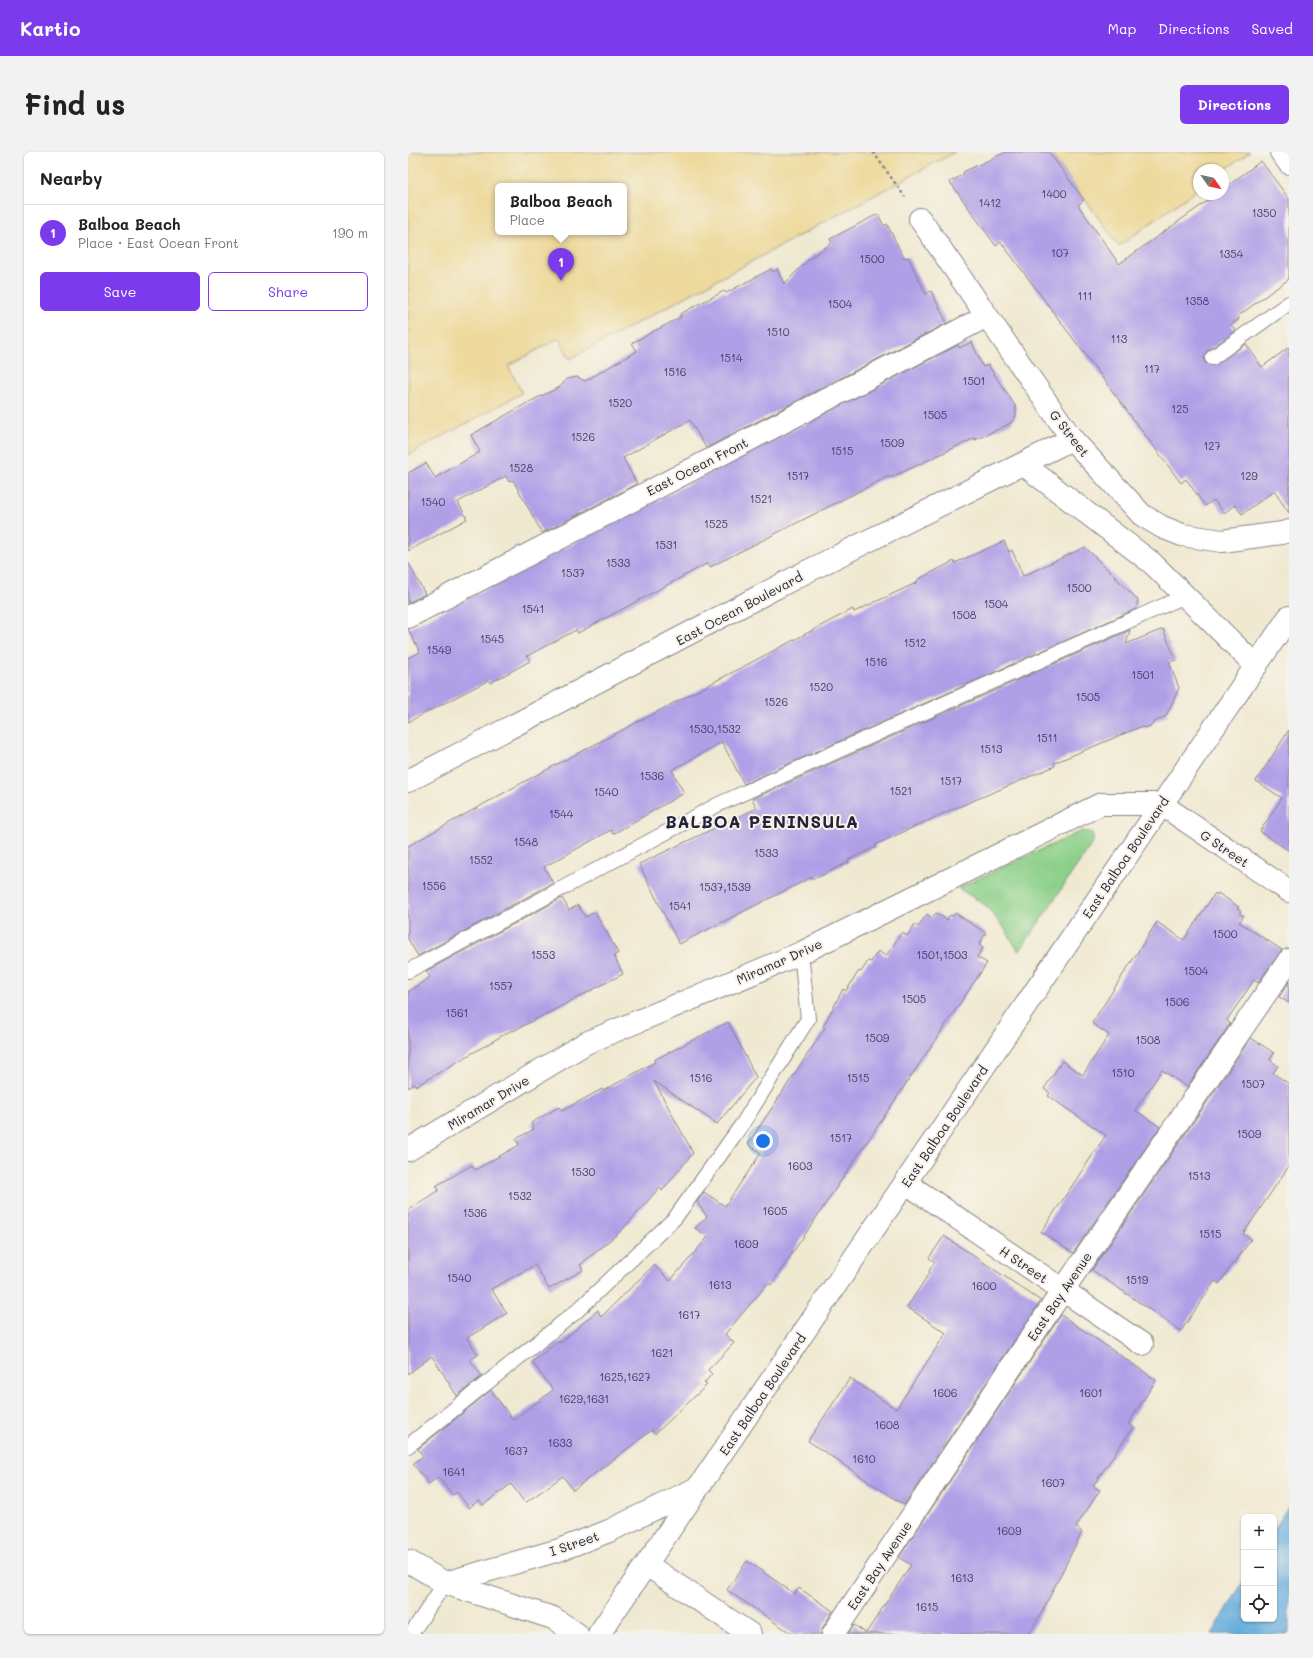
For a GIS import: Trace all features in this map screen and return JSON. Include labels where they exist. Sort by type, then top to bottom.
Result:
[{"type":"street","points":[[1281,152],[1289,163]]},
{"type":"street","name":"G Street","points":[[920,219],[1072,439],[1142,515],[1162,527],[1182,535],[1222,541],[1282,533],[1289,530]]},
{"type":"street","name":"East Ocean Front","points":[[408,617],[987,316]]},
{"type":"street","name":"East Ocean Boulevard","points":[[408,781],[804,573],[1072,439]]},
{"type":"street","points":[[1023,464],[1152,563],[1256,666]]},
{"type":"street","name":"East Balboa Boulevard","points":[[599,1634],[1289,617]]},
{"type":"street","name":"Miramar Drive","points":[[408,1150],[586,1043],[801,953],[1101,804],[1161,804]]},
{"type":"street","name":"G Street","points":[[1161,804],[1289,891]]},
{"type":"street","name":"East Bay Avenue","points":[[833,1634],[1062,1290],[1289,960]]},
{"type":"street","name":"H Street","points":[[906,1183],[1142,1344]]},
{"type":"street","name":"I Street","points":[[445,1583],[559,1550],[609,1531],[697,1488]]},
{"type":"street","points":[[408,1561],[445,1583],[553,1618],[577,1634]]},
{"type":"street","points":[[647,1565],[750,1634]]},
{"type":"lane","points":[[1212,358],[1289,303]]},
{"type":"lane","points":[[408,971],[719,804],[1185,596]]},
{"type":"lane","points":[[408,1446],[578,1311],[675,1218],[743,1122],[808,1019],[801,953]]},
{"type":"lane","points":[[411,1634],[445,1583]]},
{"type":"path","points":[[873,152],[920,219]]},
{"type":"green space","points":[[1082,831],[1091,832],[1093,842],[1019,952],[1005,929],[985,905],[958,888]]},
{"type":"sand","points":[[408,152],[955,152],[570,359],[559,338],[508,366],[522,393],[408,455]]},
{"type":"sand","points":[[1050,152],[1250,152],[1229,167],[1229,164],[1193,164],[1193,192],[1119,246]]},
{"type":"water","points":[[1289,1505],[1289,1634],[1212,1634],[1241,1585],[1241,1622],[1277,1622],[1277,1525]]},
{"type":"building","points":[[1006,152],[1049,152],[1084,200],[1078,205],[1119,264],[1209,200],[1229,200],[1229,185],[1261,161],[1289,199],[1289,279],[1238,316],[1239,319],[1231,325],[1236,331],[1207,351],[1204,358],[1205,363],[1213,366],[1246,344],[1262,367],[1289,347],[1289,513],[1274,491],[1242,514],[1235,505],[1224,513],[1214,500],[1205,506],[1186,479],[1181,483],[1001,242],[996,246],[950,182],[964,174],[963,172]]},
{"type":"building","points":[[878,214],[884,226],[887,224],[904,258],[908,257],[926,294],[931,291],[947,323],[706,448],[690,420],[623,458],[637,484],[542,533],[513,480],[509,482],[506,476],[458,502],[467,519],[408,551],[408,473],[426,463],[435,478],[480,452],[471,435],[529,402],[560,387],[567,379],[577,377],[585,381],[637,351],[632,343],[681,317],[680,314],[724,291],[726,293],[771,269],[773,272],[777,269],[784,284],[812,256],[832,243],[830,239]]},
{"type":"building","points":[[972,342],[983,367],[988,365],[1016,407],[1016,416],[1011,423],[975,440],[975,438],[890,478],[889,476],[710,567],[708,563],[578,633],[576,630],[527,656],[530,661],[490,683],[489,680],[408,722],[408,658],[420,652],[408,629],[958,345],[959,348]]},
{"type":"building","points":[[1004,541],[1009,552],[1012,550],[1023,576],[1085,547],[1138,600],[1136,609],[744,784],[722,742],[672,770],[684,793],[613,834],[611,830],[544,867],[553,883],[418,956],[408,939],[408,846],[529,779],[853,609],[854,612],[918,582],[917,580],[954,561],[955,563]]},
{"type":"building","points":[[408,562],[425,594],[408,603]]},
{"type":"building","points":[[1163,629],[1176,660],[1169,662],[1179,688],[1166,716],[1154,722],[1152,725],[1145,728],[1140,727],[1054,763],[1055,766],[942,814],[875,845],[876,847],[848,860],[849,862],[814,879],[812,877],[679,944],[639,864],[757,808],[752,799],[1130,630],[1126,644]]},
{"type":"building","points":[[1289,730],[1289,851],[1260,831],[1282,798],[1256,781]]},
{"type":"building","points":[[1215,893],[1217,895],[1218,893],[1239,907],[1237,908],[1241,911],[1239,913],[1244,916],[1239,922],[1282,950],[1258,983],[1254,980],[1227,1020],[1230,1024],[1187,1087],[1162,1070],[1135,1110],[1160,1127],[1073,1253],[1041,1232],[1106,1135],[1048,1096],[1050,1093],[1044,1089],[1062,1061],[1083,1075],[1109,1035],[1092,1023],[1157,922],[1184,940]]},
{"type":"building","points":[[562,898],[569,910],[578,905],[585,917],[595,912],[618,953],[614,956],[623,974],[513,1031],[512,1030],[416,1086],[415,1084],[408,1088],[408,992],[430,977],[426,971]]},
{"type":"building","points":[[936,913],[947,920],[950,915],[953,916],[955,913],[986,933],[979,945],[983,948],[977,957],[987,963],[771,1285],[768,1283],[725,1334],[734,1343],[708,1370],[712,1374],[704,1383],[707,1385],[655,1434],[652,1430],[573,1490],[563,1476],[525,1503],[511,1484],[483,1505],[479,1500],[469,1508],[457,1492],[453,1495],[438,1477],[429,1484],[413,1464],[423,1456],[418,1449],[491,1390],[513,1420],[553,1390],[532,1362],[559,1341],[560,1343],[598,1310],[601,1317],[654,1265],[670,1281],[708,1237],[695,1228],[707,1217],[697,1202],[704,1192],[725,1206],[761,1153],[748,1144],[825,1028],[823,1027],[843,989],[846,991],[859,971],[861,972],[868,961],[871,962],[878,951],[886,956],[902,932],[907,936],[915,924],[918,927],[927,914],[932,918]]},
{"type":"building","points":[[1289,982],[1289,1003],[1279,997]]},
{"type":"building","points":[[728,1022],[756,1077],[717,1124],[654,1081],[693,1153],[662,1191],[660,1187],[622,1230],[580,1265],[583,1270],[549,1289],[535,1265],[491,1289],[507,1313],[467,1338],[478,1355],[470,1360],[482,1376],[457,1396],[432,1356],[408,1374],[408,1210],[439,1190],[436,1186],[472,1165],[475,1170],[519,1145],[516,1139],[534,1129],[531,1123],[559,1107],[562,1111],[602,1089],[603,1091],[655,1062],[654,1060]]},
{"type":"building","points":[[1251,1038],[1274,1053],[1270,1060],[1278,1066],[1273,1073],[1289,1084],[1289,1166],[1243,1234],[1251,1239],[1219,1284],[1215,1281],[1181,1331],[1092,1270]]},
{"type":"building","points":[[944,1236],[1041,1301],[904,1505],[808,1441],[850,1378],[896,1409],[946,1333],[907,1307],[930,1272],[929,1271],[935,1262],[929,1258]]},
{"type":"building","points":[[1061,1315],[1156,1380],[1128,1424],[1133,1427],[1093,1486],[1100,1490],[1076,1527],[1082,1532],[1041,1614],[1028,1634],[848,1634],[854,1625],[866,1633],[911,1565],[899,1557]]},
{"type":"building","points":[[747,1561],[795,1594],[799,1588],[833,1611],[823,1627],[821,1634],[792,1634],[727,1590]]},
{"type":"place","name":"Balboa Beach","points":[[561,281]]},
{"type":"district","name":"BALBOA PENINSULA","points":[[762,821]]}]
